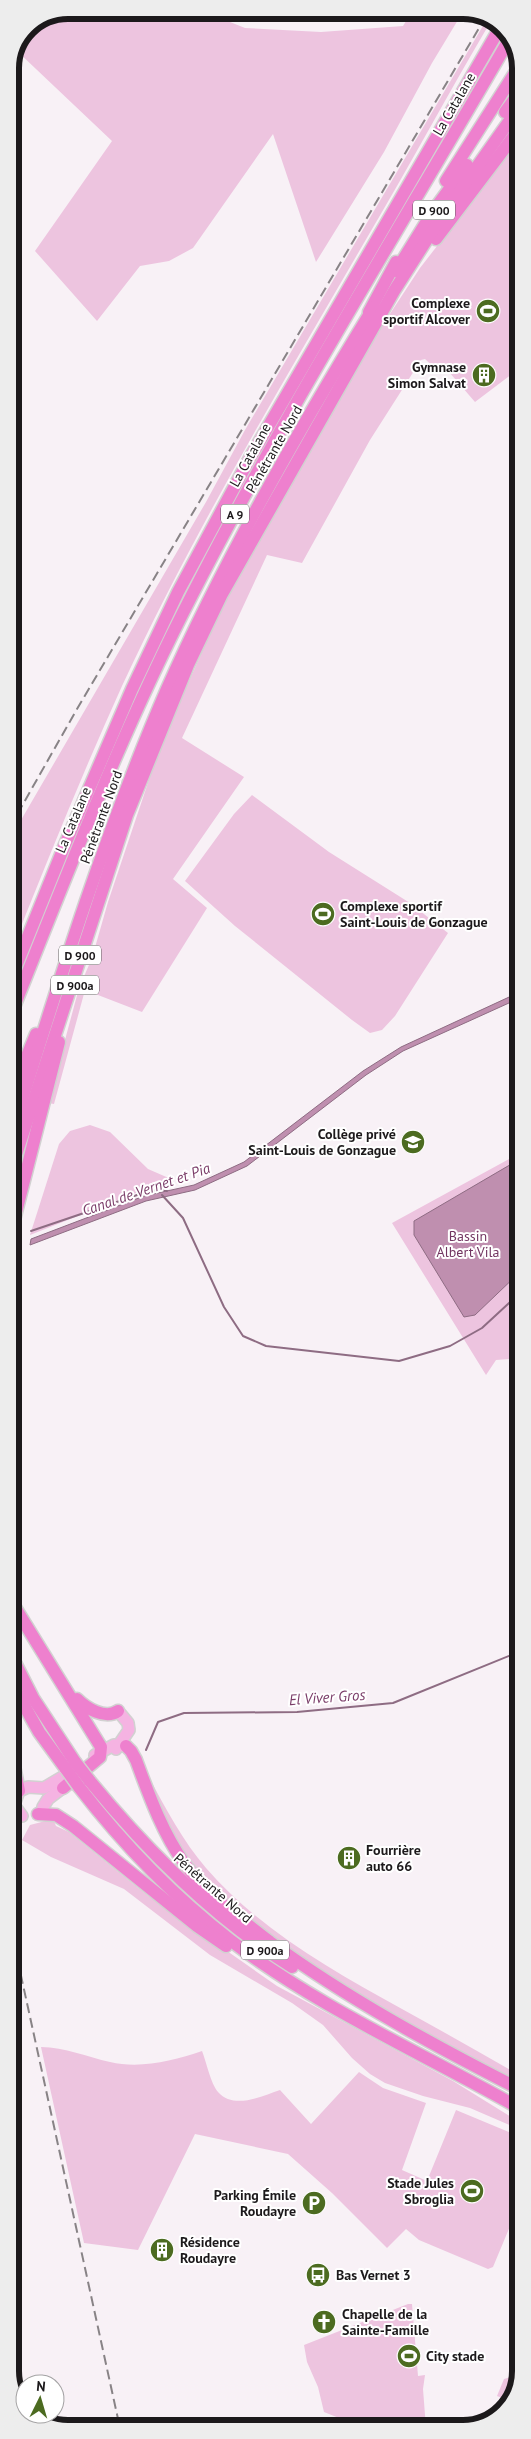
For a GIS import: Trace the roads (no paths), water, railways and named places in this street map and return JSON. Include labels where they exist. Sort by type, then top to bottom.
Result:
[{"type":"highway","name":"La Catalane","points":[[19,959],[64,847],[132,690],[178,592],[254,450],[497,33]]},
{"type":"highway","name":"La Catalane","points":[[19,994],[79,844],[144,694],[191,596],[266,455],[506,44]]},
{"type":"highway","points":[[357,334],[412,233],[512,77]]},
{"type":"highway","name":"Pénétrante Nord","points":[[95,877],[167,690],[212,592],[357,334],[434,210],[512,103]]},
{"type":"highway","name":"Pénétrante Nord","points":[[155,742],[222,594],[394,291],[456,195],[512,117]]},
{"type":"highway","points":[[394,291],[421,259],[512,139]]},
{"type":"highway","name":"D 900","points":[[19,1142],[95,908],[155,742]]},
{"type":"highway","name":"D 900a","points":[[19,1198],[72,995],[155,742]]},
{"type":"highway","name":"D 900","points":[[19,1110],[95,877]]},
{"type":"highway","name":"D 900a","points":[[19,1074],[95,877]]},
{"type":"highway","points":[[19,1616],[61,1679],[116,1747],[131,1751],[165,1832],[180,1855],[208,1890],[230,1910],[320,1978],[479,2069],[512,2086]]},
{"type":"highway","name":"Pénétrante Nord","points":[[19,1671],[70,1765]]},
{"type":"highway","points":[[61,1679],[89,1709],[109,1714],[118,1711]]},
{"type":"highway","name":"Pénétrante Nord","points":[[19,1696],[40,1732],[70,1765],[110,1827],[156,1875],[230,1940],[276,1972],[350,2017],[512,2104]]},
{"type":"highway","points":[[63,1788],[100,1757],[116,1747]]},
{"type":"highway","name":"Pénétrante Nord","points":[[84,1784],[196,1896],[254,1943],[329,1990],[479,2069],[512,2089]]},
{"type":"highway","points":[[41,1811],[56,1815],[205,1931],[280,1981],[350,2017]]},
{"type":"highway","points":[[392,2039],[512,2113]]},
{"type":"main road","points":[[19,1815],[29,1817],[41,1811],[48,1799],[96,1766],[116,1747],[129,1730],[128,1723],[118,1711]]},
{"type":"main road","points":[[19,1795],[33,1788],[44,1788],[116,1747]]},
{"type":"main road","points":[[33,1788],[43,1798],[41,1811]]},
{"type":"waterway","name":"Canal de Vernet et Pia","points":[[31,1231],[143,1193],[162,1189],[167,1191]]},
{"type":"waterway","name":"Canal de Vernet et Pia","points":[[162,1195],[183,1218],[224,1307],[243,1336],[266,1346],[399,1361],[450,1346],[482,1328],[512,1300]]},
{"type":"waterway","name":"El Viver Gros","points":[[146,1750],[158,1722],[184,1713],[297,1712],[393,1703],[512,1655]]},
{"type":"railway","points":[[19,811],[77,709],[482,23]]},
{"type":"railway","points":[[19,1967],[118,2420]]},
{"type":"place","name":"Complexe sportif Alcover","points":[[488,311]]},
{"type":"place","name":"Gymnase Simon Salvat","points":[[484,375]]},
{"type":"place","name":"Complexe sportif Saint-Louis de Gonzague","points":[[323,914]]},
{"type":"place","name":"Collège privé Saint-Louis de Gonzague","points":[[413,1142]]},
{"type":"place","name":"Fourrière auto 66","points":[[349,1858]]},
{"type":"place","name":"Stade Jules Sbroglia","points":[[472,2191]]},
{"type":"place","name":"Parking Émile Roudayre","points":[[314,2203]]},
{"type":"place","name":"Résidence Roudayre","points":[[162,2250]]},
{"type":"place","name":"Bas Vernet 3","points":[[318,2275]]},
{"type":"place","name":"Chapelle de la Sainte-Famille","points":[[324,2322]]},
{"type":"place","name":"City stade","points":[[409,2356]]},
{"type":"park label","name":"Bassin Albert Vila","points":[[468,1244]]}]
